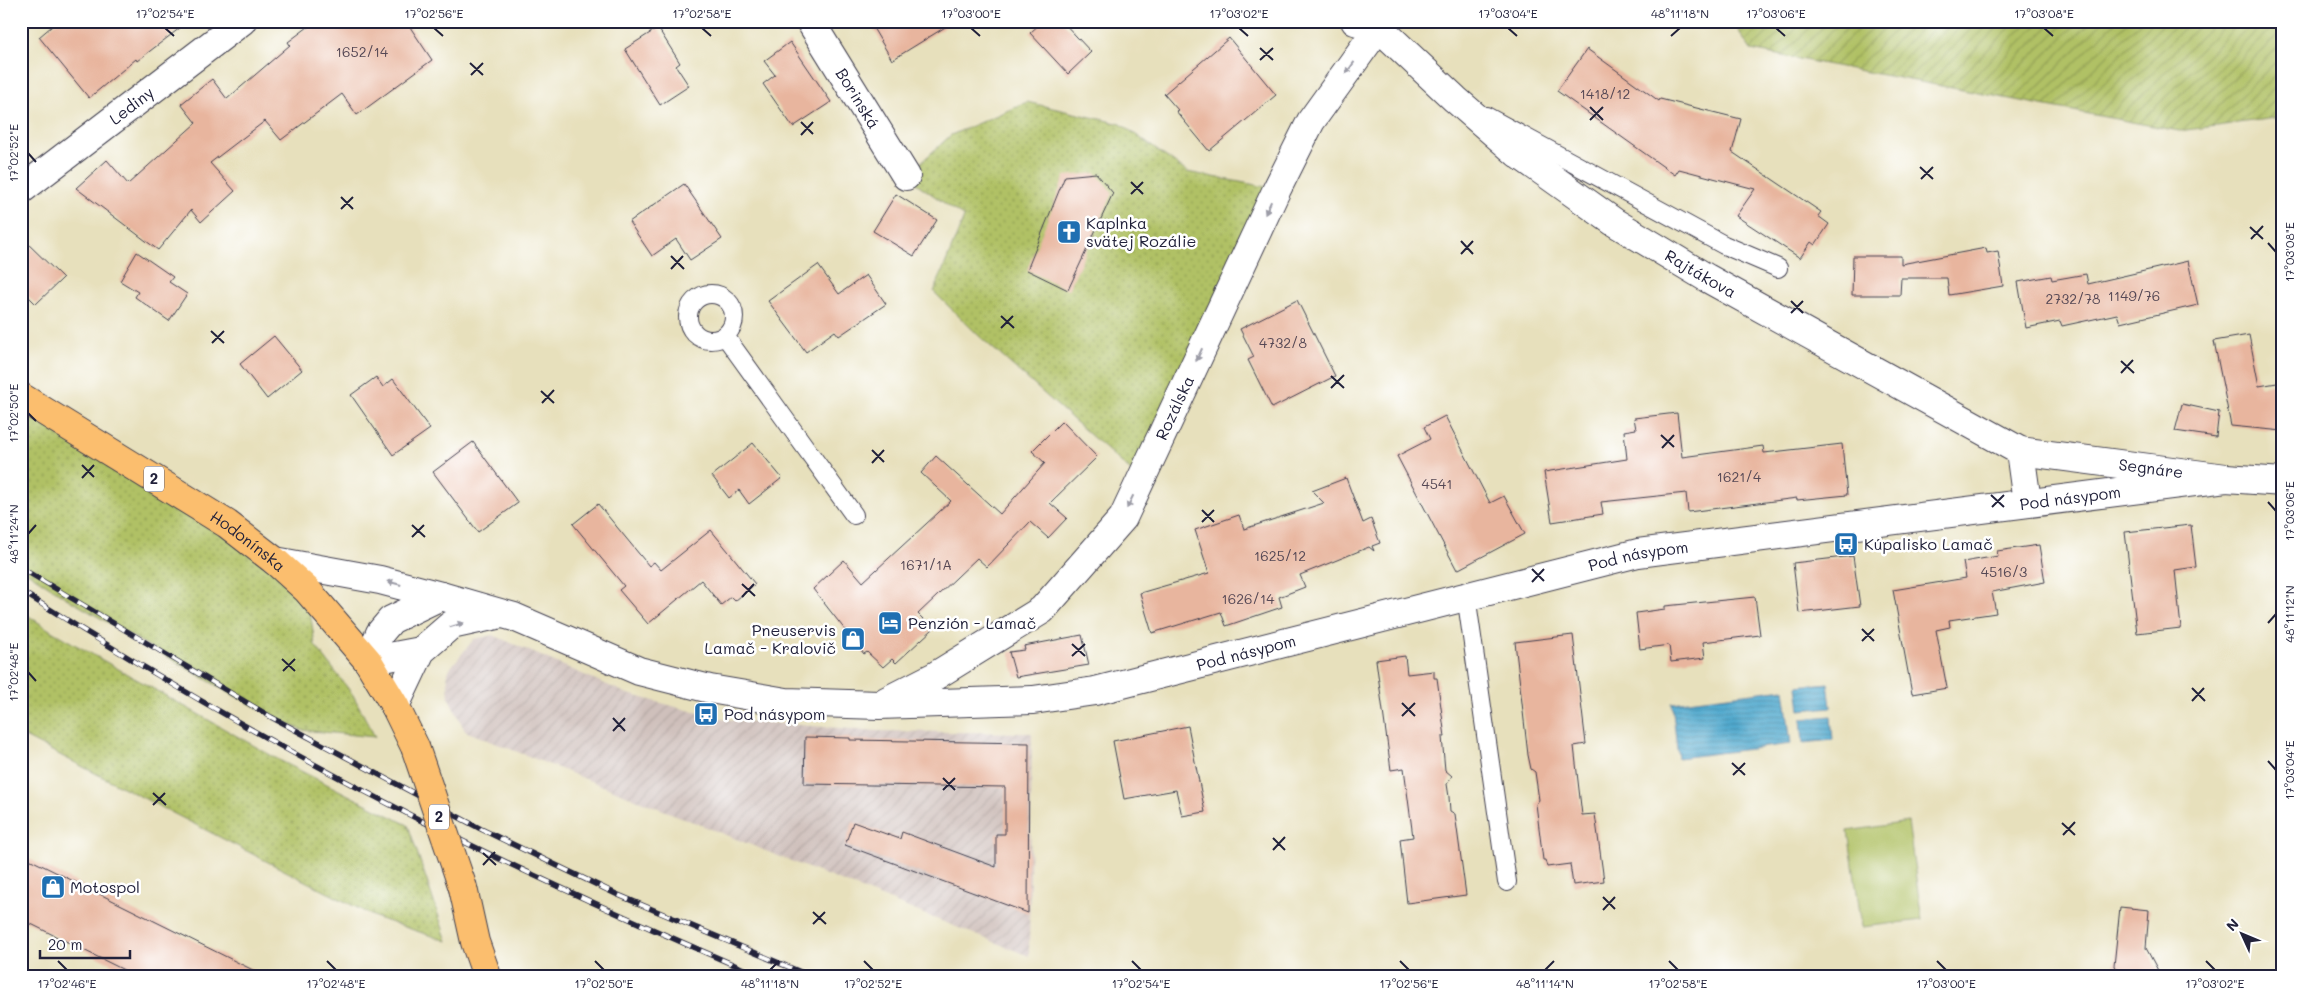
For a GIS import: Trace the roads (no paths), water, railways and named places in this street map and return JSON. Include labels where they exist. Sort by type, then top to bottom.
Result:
[{"type":"main road","name":"Hodonínska","points":[[21,397],[227,524],[276,561],[307,590],[368,661],[395,706],[415,747],[463,888],[475,942],[488,976]]},
{"type":"street","name":"Lediny","points":[[21,190],[242,21]]},
{"type":"street","name":"Borinská","points":[[810,21],[906,176]]},
{"type":"street","name":"Rajtákova","points":[[1369,24],[1517,153],[1614,222],[1707,278],[2020,451]]},
{"type":"street","name":"Rozálska","points":[[879,705],[935,676],[1042,610],[1123,518],[1277,188],[1311,121],[1369,24]]},
{"type":"street","name":"Segnáre","points":[[2020,451],[2226,478],[2283,482]]},
{"type":"street","points":[[2020,451],[2027,502]]},
{"type":"street","name":"Pod násypom","points":[[276,561],[380,580],[514,617],[639,671],[710,690],[786,702],[879,705],[1033,700],[1095,691],[1466,595],[1638,553],[1846,528],[2027,502],[2226,478]]},
{"type":"street","points":[[368,661],[380,633],[391,620],[441,596]]},
{"type":"street","points":[[395,706],[420,651],[452,625],[501,614]]},
{"type":"street","points":[[368,661],[420,651]]},
{"type":"lane","points":[[1455,99],[1724,246],[1778,268]]},
{"type":"lane","points":[[725,336],[854,515]]},
{"type":"lane","points":[[1466,595],[1507,882]]},
{"type":"water","points":[[1828,683],[1831,707],[1800,710],[1797,686]]},
{"type":"water","points":[[1784,689],[1791,744],[1678,758],[1672,703]]},
{"type":"water","points":[[1831,716],[1833,740],[1803,743],[1801,719]]},
{"type":"railway","points":[[21,568],[271,717],[481,829],[616,894],[810,976]]},
{"type":"railway","points":[[21,591],[214,709],[364,791],[542,879],[760,976]]},
{"type":"place","name":"Kaplnka svätej Rozálie","points":[[1069,232]]},
{"type":"place","name":"Kúpalisko Lamač","points":[[1846,544]]},
{"type":"place","name":"Penzión - Lamač","points":[[890,623]]},
{"type":"place","name":"Pneuservis Lamač - Kralovič","points":[[853,639]]},
{"type":"place","name":"Pod násypom","points":[[706,714]]},
{"type":"place","name":"Motospol","points":[[53,887]]}]
